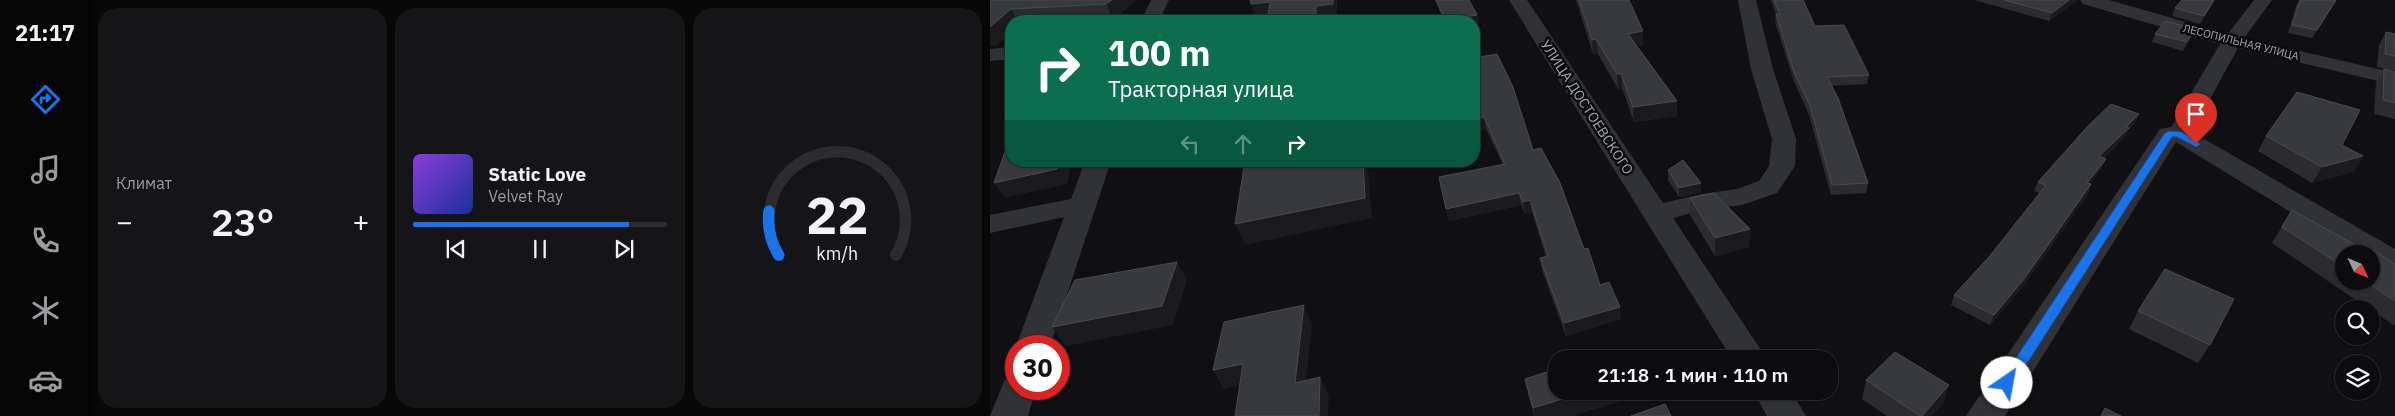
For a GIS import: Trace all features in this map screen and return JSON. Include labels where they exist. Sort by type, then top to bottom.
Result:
[{"type":"street","points":[[1153,15],[1160,0]]},
{"type":"street","name":"УЛИЦА ДОСТОЕВСКОГО","points":[[1518,0],[1744,350]]},
{"type":"street","points":[[1657,213],[1702,202],[1742,197],[1768,187],[1782,166],[1784,139],[1762,68],[1747,0]]},
{"type":"street","name":"ЛЕСОПИЛЬНАЯ УЛИЦА","points":[[2089,0],[2232,41],[2395,79]]},
{"type":"street","points":[[2179,134],[2232,41],[2263,0]]},
{"type":"street","points":[[990,55],[1005,54]]},
{"type":"street","points":[[1985,416],[2169,134],[2179,134],[2395,262]]},
{"type":"street","points":[[1037,335],[1096,167]]},
{"type":"street","points":[[990,224],[1082,205]]},
{"type":"street","points":[[1008,416],[1014,400]]},
{"type":"street","points":[[1777,400],[1787,416]]},
{"type":"building","points":[[990,0],[1112,0],[1106,4],[1011,9],[990,27]]},
{"type":"building","points":[[1250,0],[1333,0],[1333,4],[1316,6],[1316,15],[1268,15],[1270,2],[1251,4]]},
{"type":"building","points":[[1436,0],[1469,0],[1477,15],[1443,15]]},
{"type":"building","points":[[1579,0],[1629,0],[1643,31],[1628,34],[1677,101],[1633,107],[1621,74],[1617,74],[1596,39],[1592,40]]},
{"type":"building","points":[[1774,0],[1803,0],[1815,26],[1844,25],[1869,75],[1827,77],[1838,98],[1868,183],[1832,185],[1810,106],[1794,72],[1776,14],[1780,14]]},
{"type":"building","points":[[2004,0],[2069,0],[2052,13]]},
{"type":"building","points":[[2182,0],[2214,0],[2204,16],[2175,8]]},
{"type":"building","points":[[2300,0],[2336,0],[2317,30],[2292,25]]},
{"type":"building","points":[[2165,21],[2195,29],[2187,42],[2155,34]]},
{"type":"building","points":[[2386,32],[2395,34],[2395,56],[2385,54]]},
{"type":"building","points":[[1497,54],[1513,87],[1533,150],[1541,148],[1560,183],[1584,249],[1588,248],[1600,285],[1609,282],[1620,307],[1564,323],[1540,258],[1548,256],[1530,200],[1523,202],[1519,193],[1446,209],[1439,177],[1505,164],[1484,117],[1480,118],[1480,57]]},
{"type":"building","points":[[2384,69],[2395,72],[2395,103],[2383,100]]},
{"type":"building","points":[[2297,92],[2360,110],[2342,145],[2363,156],[2322,167],[2266,136]]},
{"type":"building","points":[[2111,104],[2139,114],[2126,127],[2129,128],[2099,156],[2106,159],[2087,183],[2091,184],[2024,279],[1994,315],[1954,295],[1989,257],[2046,185],[2038,182],[2088,126]]},
{"type":"building","points":[[1005,152],[1005,167],[1058,167],[1057,169],[994,183]]},
{"type":"building","points":[[1683,160],[1701,183],[1679,188],[1668,170]]},
{"type":"building","points":[[1244,167],[1363,167],[1365,198],[1235,224]]},
{"type":"building","points":[[1714,193],[1750,229],[1715,238],[1690,198]]},
{"type":"building","points":[[2292,210],[2355,245],[2335,245],[2335,261],[2282,227]]},
{"type":"building","points":[[2380,254],[2395,264],[2395,301],[2378,290]]},
{"type":"building","points":[[1177,262],[1162,306],[1052,327],[1075,280]]},
{"type":"building","points":[[2165,269],[2234,299],[2210,345],[2138,311]]},
{"type":"building","points":[[1304,305],[1295,383],[1320,377],[1319,416],[1235,416],[1243,364],[1213,370],[1224,322]]},
{"type":"building","points":[[1895,352],[1949,385],[1922,416],[1866,380]]},
{"type":"building","points":[[1548,372],[1548,400],[1559,400],[1533,408],[1525,379]]},
{"type":"building","points":[[1665,404],[1671,416],[1631,416]]},
{"type":"building","points":[[2105,408],[2121,416],[2101,416]]},
{"type":"route","points":[[2007,383],[2169,134],[2179,134],[2196,144]]}]
